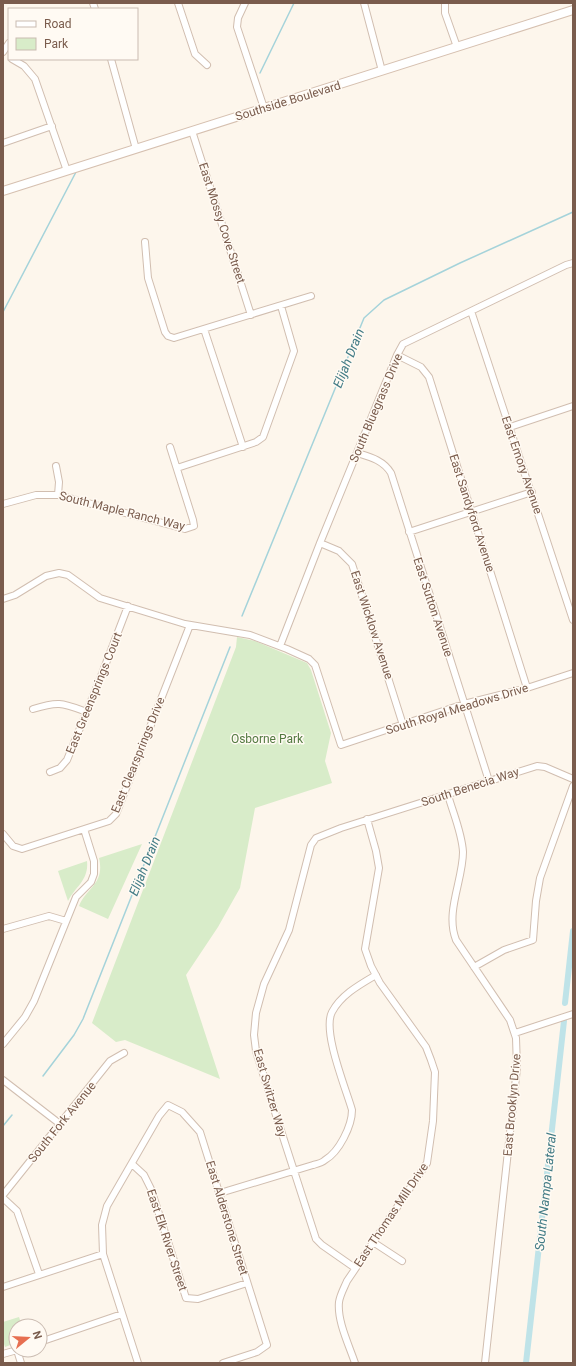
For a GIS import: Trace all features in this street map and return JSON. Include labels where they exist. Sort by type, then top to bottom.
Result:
[{"type":"main road","name":"Southside Boulevard","points":[[3,191],[573,10]]},
{"type":"street","points":[[178,3],[195,54],[207,65]]},
{"type":"street","points":[[244,3],[238,18],[237,27],[264,108]]},
{"type":"street","points":[[364,3],[382,71]]},
{"type":"street","points":[[445,3],[446,13],[457,47]]},
{"type":"street","points":[[14,60],[24,66],[35,79],[67,171]]},
{"type":"street","points":[[111,60],[136,149]]},
{"type":"street","points":[[3,143],[52,126]]},
{"type":"street","name":"East Mossy Cove Street","points":[[192,131],[251,315]]},
{"type":"street","points":[[146,242],[148,278],[168,336],[174,338],[311,296]]},
{"type":"street","name":"South Bluegrass Drive","points":[[280,646],[356,453],[396,355],[403,344],[566,265],[573,263]]},
{"type":"street","points":[[170,447],[177,468],[243,447],[256,442],[263,437],[294,351],[281,306]]},
{"type":"street","name":"East Emory Avenue","points":[[471,311],[573,620]]},
{"type":"street","points":[[204,329],[243,447]]},
{"type":"street","name":"East Sandyford Avenue","points":[[396,355],[421,367],[429,377],[527,688]]},
{"type":"street","points":[[510,427],[573,407]]},
{"type":"street","name":"East Sutton Avenue","points":[[356,453],[374,458],[386,466],[391,473],[489,780]]},
{"type":"street","points":[[56,466],[59,482],[58,495]]},
{"type":"street","name":"South Maple Ranch Way","points":[[3,504],[36,495],[58,495],[185,529],[194,526],[177,468]]},
{"type":"street","points":[[409,532],[532,492]]},
{"type":"street","name":"East Wicklow Avenue","points":[[320,542],[339,551],[352,564],[403,725]]},
{"type":"street","points":[[3,599],[14,595],[46,576],[58,573],[68,575],[100,598],[190,625],[250,635],[280,646]]},
{"type":"street","name":"East Greensprings Court","points":[[50,772],[60,768],[67,760],[128,606]]},
{"type":"street","name":"East Clearsprings Drive","points":[[3,834],[13,846],[22,849],[109,821],[116,814],[190,625]]},
{"type":"street","name":"South Royal Meadows Drive","points":[[280,646],[309,659],[315,664],[341,744],[464,704],[527,688],[573,673]]},
{"type":"street","points":[[33,709],[50,704],[62,703],[87,712]]},
{"type":"street","name":"South Benecia Way","points":[[367,819],[537,766],[545,767],[573,779]]},
{"type":"street","points":[[474,967],[504,950],[533,940],[536,902],[540,878],[573,786]]},
{"type":"street","name":"East Brooklyn Drive","points":[[448,795],[463,850],[452,930],[456,940],[510,1020],[515,1033],[518,1049],[485,1363]]},
{"type":"street","name":"East Thomas Mill Drive","points":[[355,1363],[342,1322],[339,1303],[346,1281],[427,1163],[433,1121],[435,1072],[426,1048],[370,966],[365,949],[379,868],[367,819]]},
{"type":"street","name":"East Switzer Way","points":[[355,1268],[322,1246],[316,1239],[256,1051],[254,1035],[256,1013],[264,984],[289,930],[311,846],[316,838],[367,819]]},
{"type":"street","points":[[3,1044],[25,1017],[34,1001],[76,897],[91,882],[94,874],[94,861],[84,829]]},
{"type":"street","points":[[3,929],[49,916],[66,922]]},
{"type":"street","points":[[220,1193],[294,1172],[325,1161],[332,1155],[348,1130],[352,1119],[352,1110],[332,1045],[329,1020],[338,1003],[352,989],[376,975]]},
{"type":"street","points":[[515,1033],[573,1014]]},
{"type":"street","name":"South Fork Avenue","points":[[3,1197],[110,1061],[124,1053]]},
{"type":"street","points":[[3,1080],[60,1124]]},
{"type":"street","name":"East Alderstone Street","points":[[132,1164],[159,1116],[168,1105],[182,1112],[200,1132],[267,1345],[257,1352],[223,1363]]},
{"type":"street","points":[[132,1164],[107,1206],[102,1225],[102,1254],[138,1363]]},
{"type":"street","name":"East Elk River Street","points":[[132,1164],[144,1175],[152,1189],[186,1298],[198,1299],[247,1282]]},
{"type":"street","points":[[3,1197],[17,1212],[39,1274]]},
{"type":"street","points":[[373,1242],[402,1261]]},
{"type":"street","points":[[3,1287],[102,1254]]},
{"type":"street","points":[[48,1339],[122,1314]]},
{"type":"green space","name":"Osborne Park","points":[[237,637],[255,641],[307,663],[311,670],[331,733],[325,761],[332,783],[255,808],[240,888],[218,927],[186,975],[220,1079],[125,1040],[116,1042],[92,1023],[236,647]]},
{"type":"green space","points":[[142,844],[108,919],[79,906],[100,874],[99,858]]},
{"type":"green space","points":[[87,861],[87,868],[84,878],[68,901],[58,871]]},
{"type":"green space","points":[[8,1320],[8,1346],[5,1347],[3,1341],[3,1322]]},
{"type":"waterway","points":[[260,73],[294,3]]},
{"type":"waterway","points":[[3,312],[76,172]]},
{"type":"waterway","name":"Elijah Drain","points":[[242,616],[364,318],[384,300],[460,263],[573,212]]},
{"type":"waterway","name":"Elijah Drain","points":[[43,1076],[74,1035],[83,1019],[230,647]]},
{"type":"waterway","name":"South Nampa Lateral","points":[[565,1003],[573,931]]},
{"type":"waterway","name":"South Nampa Lateral","points":[[526,1363],[564,1021]]},
{"type":"waterway","name":"Elijah Drain","points":[[3,1126],[12,1115]]}]
